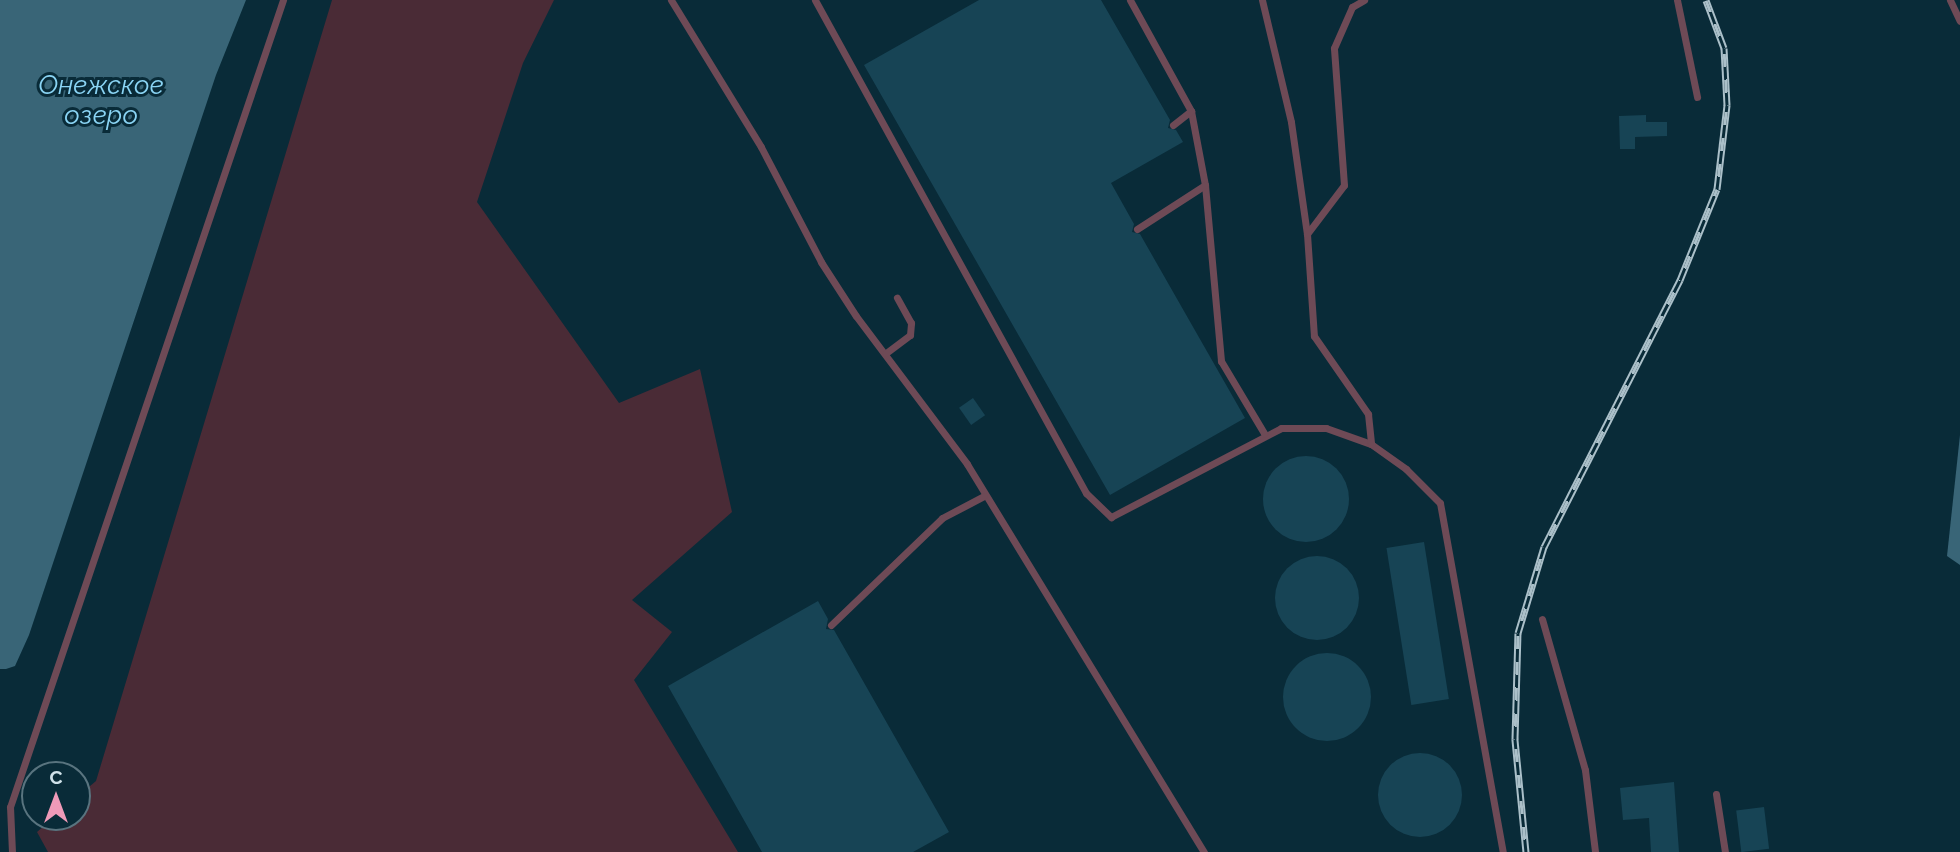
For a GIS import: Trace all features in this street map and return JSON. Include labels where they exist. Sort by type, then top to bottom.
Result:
[{"type":"lane","points":[[12,852],[10,807],[283,0]]},
{"type":"lane","points":[[671,0],[761,148],[821,262],[968,464],[984,496],[1204,852]]},
{"type":"lane","points":[[1130,0],[1191,111],[1205,185],[1221,361],[1264,433]]},
{"type":"lane","points":[[1262,0],[1291,122],[1307,234],[1314,336],[1368,414],[1371,444]]},
{"type":"lane","points":[[1307,234],[1344,185],[1334,48],[1352,7],[1364,0]]},
{"type":"lane","points":[[1677,0],[1697,97]]},
{"type":"lane","points":[[1950,0],[1960,21]]},
{"type":"lane","points":[[818,1],[1086,493],[1111,517],[1264,433],[1281,428],[1326,428],[1371,444],[1406,468],[1440,503],[1503,852]]},
{"type":"lane","points":[[1173,125],[1191,111]]},
{"type":"lane","points":[[1137,229],[1205,185]]},
{"type":"lane","points":[[886,353],[910,335],[911,323],[897,298]]},
{"type":"lane","points":[[831,625],[942,518],[984,496]]},
{"type":"lane","points":[[1542,619],[1585,770],[1595,852]]},
{"type":"lane","points":[[1716,794],[1725,852]]},
{"type":"shaded area","points":[[332,0],[554,0],[523,63],[477,202],[619,403],[700,369],[732,512],[632,600],[672,632],[634,680],[738,852],[48,852],[38,831],[91,831],[91,785],[96,781]]},
{"type":"water","name":"Онежское озеро","points":[[0,0],[246,0],[216,75],[29,635],[15,666],[6,669],[0,669]]},
{"type":"water","points":[[1960,435],[1960,565],[1947,556]]},
{"type":"building","points":[[979,0],[1101,0],[1170,120],[1168,128],[1176,130],[1183,142],[1111,183],[1134,224],[1132,232],[1140,234],[1245,418],[1110,495],[864,65]]},
{"type":"building","points":[[1646,115],[1646,122],[1667,122],[1667,136],[1635,137],[1635,149],[1620,149],[1619,116]]},
{"type":"building","points":[[973,398],[985,415],[971,425],[959,408]]},
{"type":"building","points":[[1306,456],[1330,463],[1342,475],[1349,499],[1342,523],[1330,535],[1306,542],[1282,535],[1270,523],[1263,499],[1270,475],[1282,463]]},
{"type":"building","points":[[1424,542],[1449,699],[1411,705],[1386,548]]},
{"type":"building","points":[[1309,556],[1325,556],[1341,563],[1352,574],[1359,590],[1356,614],[1347,628],[1325,640],[1309,640],[1293,633],[1282,622],[1275,606],[1275,590],[1282,574],[1293,563]]},
{"type":"building","points":[[818,601],[828,619],[826,629],[834,630],[949,832],[913,852],[762,852],[668,686]]},
{"type":"building","points":[[1327,653],[1344,657],[1358,666],[1367,680],[1371,697],[1367,714],[1358,728],[1344,737],[1327,741],[1310,737],[1296,728],[1287,714],[1283,697],[1287,680],[1296,666],[1310,657]]},
{"type":"building","points":[[1420,753],[1436,756],[1450,765],[1459,779],[1462,795],[1459,811],[1450,825],[1436,834],[1420,837],[1404,834],[1390,825],[1381,811],[1378,795],[1381,779],[1390,765],[1404,756]]},
{"type":"building","points":[[1674,782],[1679,852],[1651,852],[1649,818],[1623,820],[1620,788]]},
{"type":"building","points":[[1764,807],[1769,849],[1741,852],[1736,810]]},
{"type":"railway","points":[[1526,852],[1515,739],[1518,633],[1544,547],[1680,280],[1717,189],[1727,105],[1724,48],[1706,0]]}]
